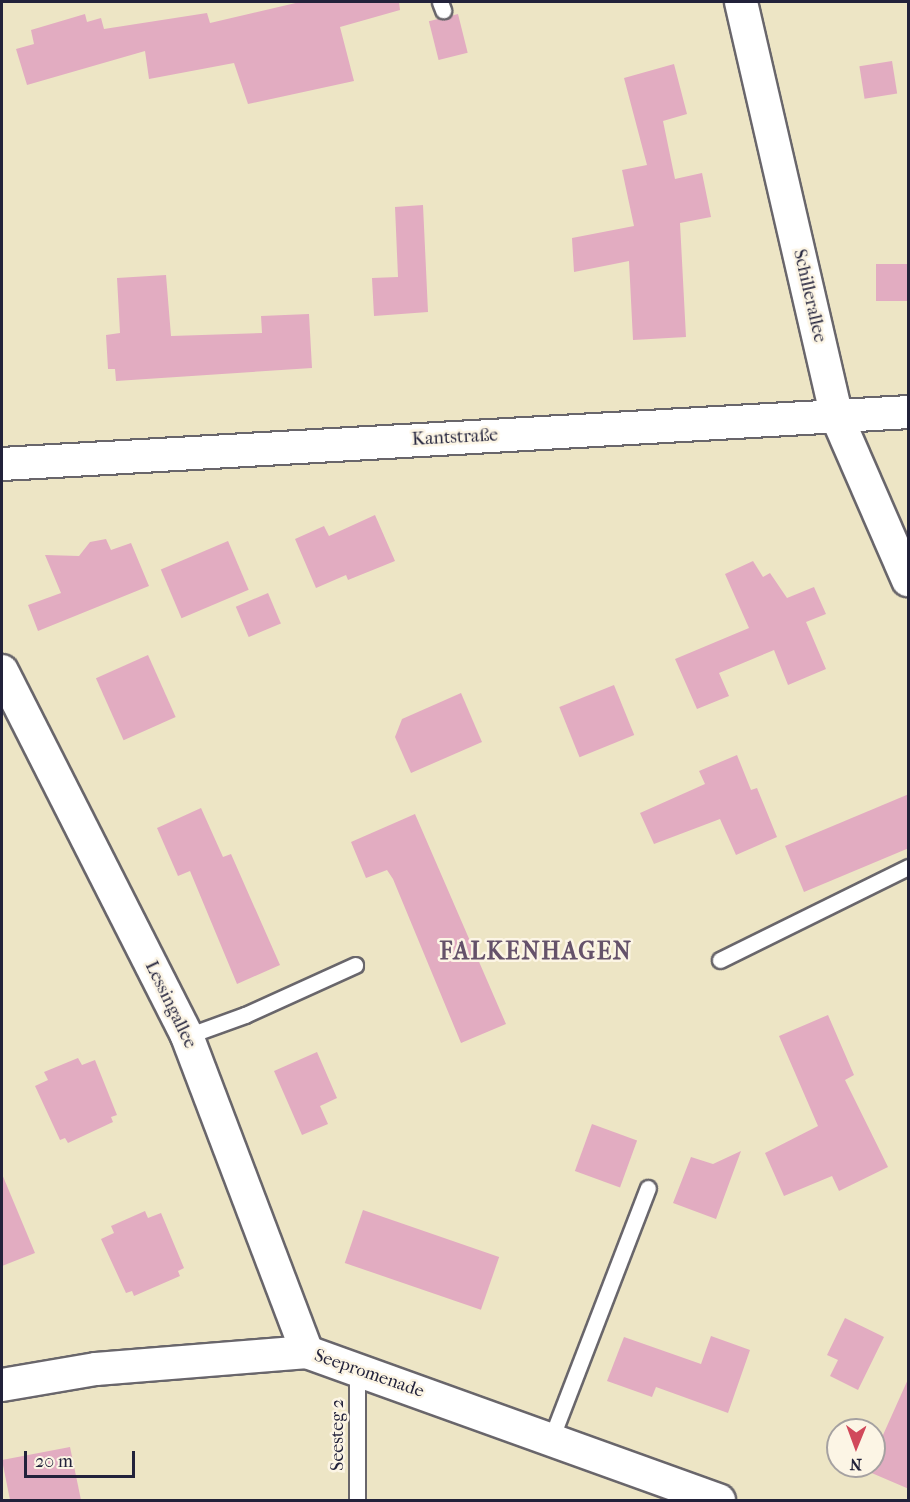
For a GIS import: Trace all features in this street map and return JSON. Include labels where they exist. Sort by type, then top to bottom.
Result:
[{"type":"street","name":"Schillerallee","points":[[741,2],[837,417],[909,580]]},
{"type":"street","name":"Kantstraße","points":[[2,464],[909,412]]},
{"type":"street","name":"Lessingallee","points":[[2,671],[187,1036],[307,1352]]},
{"type":"street","name":"Seepromenade","points":[[2,1384],[96,1369],[307,1352],[719,1500]]},
{"type":"lane","points":[[720,960],[909,867]]},
{"type":"lane","points":[[187,1036],[246,1015],[355,965]]},
{"type":"lane","points":[[551,1439],[648,1188]]},
{"type":"lane","name":"Seesteg 2","points":[[357,1370],[357,1500]]},
{"type":"building","points":[[300,2],[399,2],[400,10],[340,27],[354,81],[248,104],[234,63],[149,79],[145,51],[27,85],[16,49],[34,44],[31,30],[85,14],[87,22],[101,18],[104,29],[207,13],[210,23]]},
{"type":"building","points":[[458,14],[468,53],[439,60],[429,21]]},
{"type":"building","points":[[892,61],[897,94],[865,99],[859,66]]},
{"type":"building","points":[[674,64],[687,114],[663,121],[675,179],[702,173],[711,217],[680,223],[686,337],[633,340],[629,261],[574,272],[572,238],[634,226],[622,170],[647,165],[624,78]]},
{"type":"building","points":[[423,205],[428,312],[374,316],[372,278],[398,277],[395,207]]},
{"type":"building","points":[[876,264],[908,264],[908,301],[876,301]]},
{"type":"building","points":[[166,275],[171,336],[262,333],[261,316],[309,314],[312,368],[116,381],[115,369],[108,369],[106,335],[120,333],[117,278]]},
{"type":"building","points":[[375,515],[395,561],[348,580],[346,575],[316,588],[295,539],[324,526],[329,536]]},
{"type":"building","points":[[106,539],[111,550],[131,543],[149,586],[38,631],[28,605],[61,593],[45,555],[79,556],[90,542]]},
{"type":"building","points":[[228,541],[249,590],[182,618],[161,570]]},
{"type":"building","points":[[753,561],[763,577],[770,573],[787,598],[814,587],[826,614],[806,622],[826,669],[788,685],[774,650],[719,673],[729,696],[697,709],[675,659],[749,628],[725,574]]},
{"type":"building","points":[[268,593],[281,623],[249,637],[236,607]]},
{"type":"building","points":[[148,655],[176,717],[124,740],[96,678]]},
{"type":"building","points":[[614,685],[634,735],[580,757],[559,707]]},
{"type":"building","points":[[461,693],[482,742],[411,773],[395,737],[402,719]]},
{"type":"building","points":[[737,755],[751,790],[757,788],[777,837],[736,855],[720,819],[654,844],[640,813],[705,784],[699,771]]},
{"type":"building","points":[[909,794],[909,848],[804,892],[785,846]]},
{"type":"building","points":[[201,808],[223,857],[231,854],[280,965],[237,984],[190,871],[178,876],[157,828]]},
{"type":"building","points":[[415,814],[506,1024],[461,1043],[393,879],[387,870],[366,878],[351,842]]},
{"type":"building","points":[[828,1015],[854,1075],[845,1080],[888,1167],[839,1191],[832,1176],[784,1196],[765,1153],[818,1126],[779,1036]]},
{"type":"building","points":[[317,1052],[337,1098],[320,1106],[328,1124],[302,1135],[274,1071]]},
{"type":"building","points":[[78,1058],[82,1065],[95,1060],[117,1115],[111,1117],[113,1122],[68,1143],[65,1138],[60,1140],[35,1086],[48,1080],[44,1072]]},
{"type":"building","points":[[592,1124],[637,1140],[620,1187],[575,1171]]},
{"type":"building","points":[[741,1151],[716,1219],[673,1203],[691,1157],[713,1164]]},
{"type":"building","points":[[2,1174],[35,1253],[2,1266]]},
{"type":"building","points":[[363,1210],[499,1257],[481,1310],[345,1263]]},
{"type":"building","points":[[145,1211],[148,1218],[161,1213],[184,1268],[178,1271],[180,1276],[134,1296],[132,1291],[126,1293],[101,1239],[114,1233],[111,1226]]},
{"type":"building","points":[[845,1318],[884,1337],[858,1390],[830,1376],[838,1360],[827,1355]]},
{"type":"building","points":[[711,1336],[750,1350],[728,1413],[656,1387],[652,1397],[607,1381],[624,1337],[701,1364]]},
{"type":"building","points":[[909,1377],[909,1489],[883,1478],[886,1478],[886,1428]]},
{"type":"building","points":[[70,1447],[81,1500],[10,1500],[2,1460]]},
{"type":"district","name":"FALKENHAGEN","points":[[536,952]]}]
